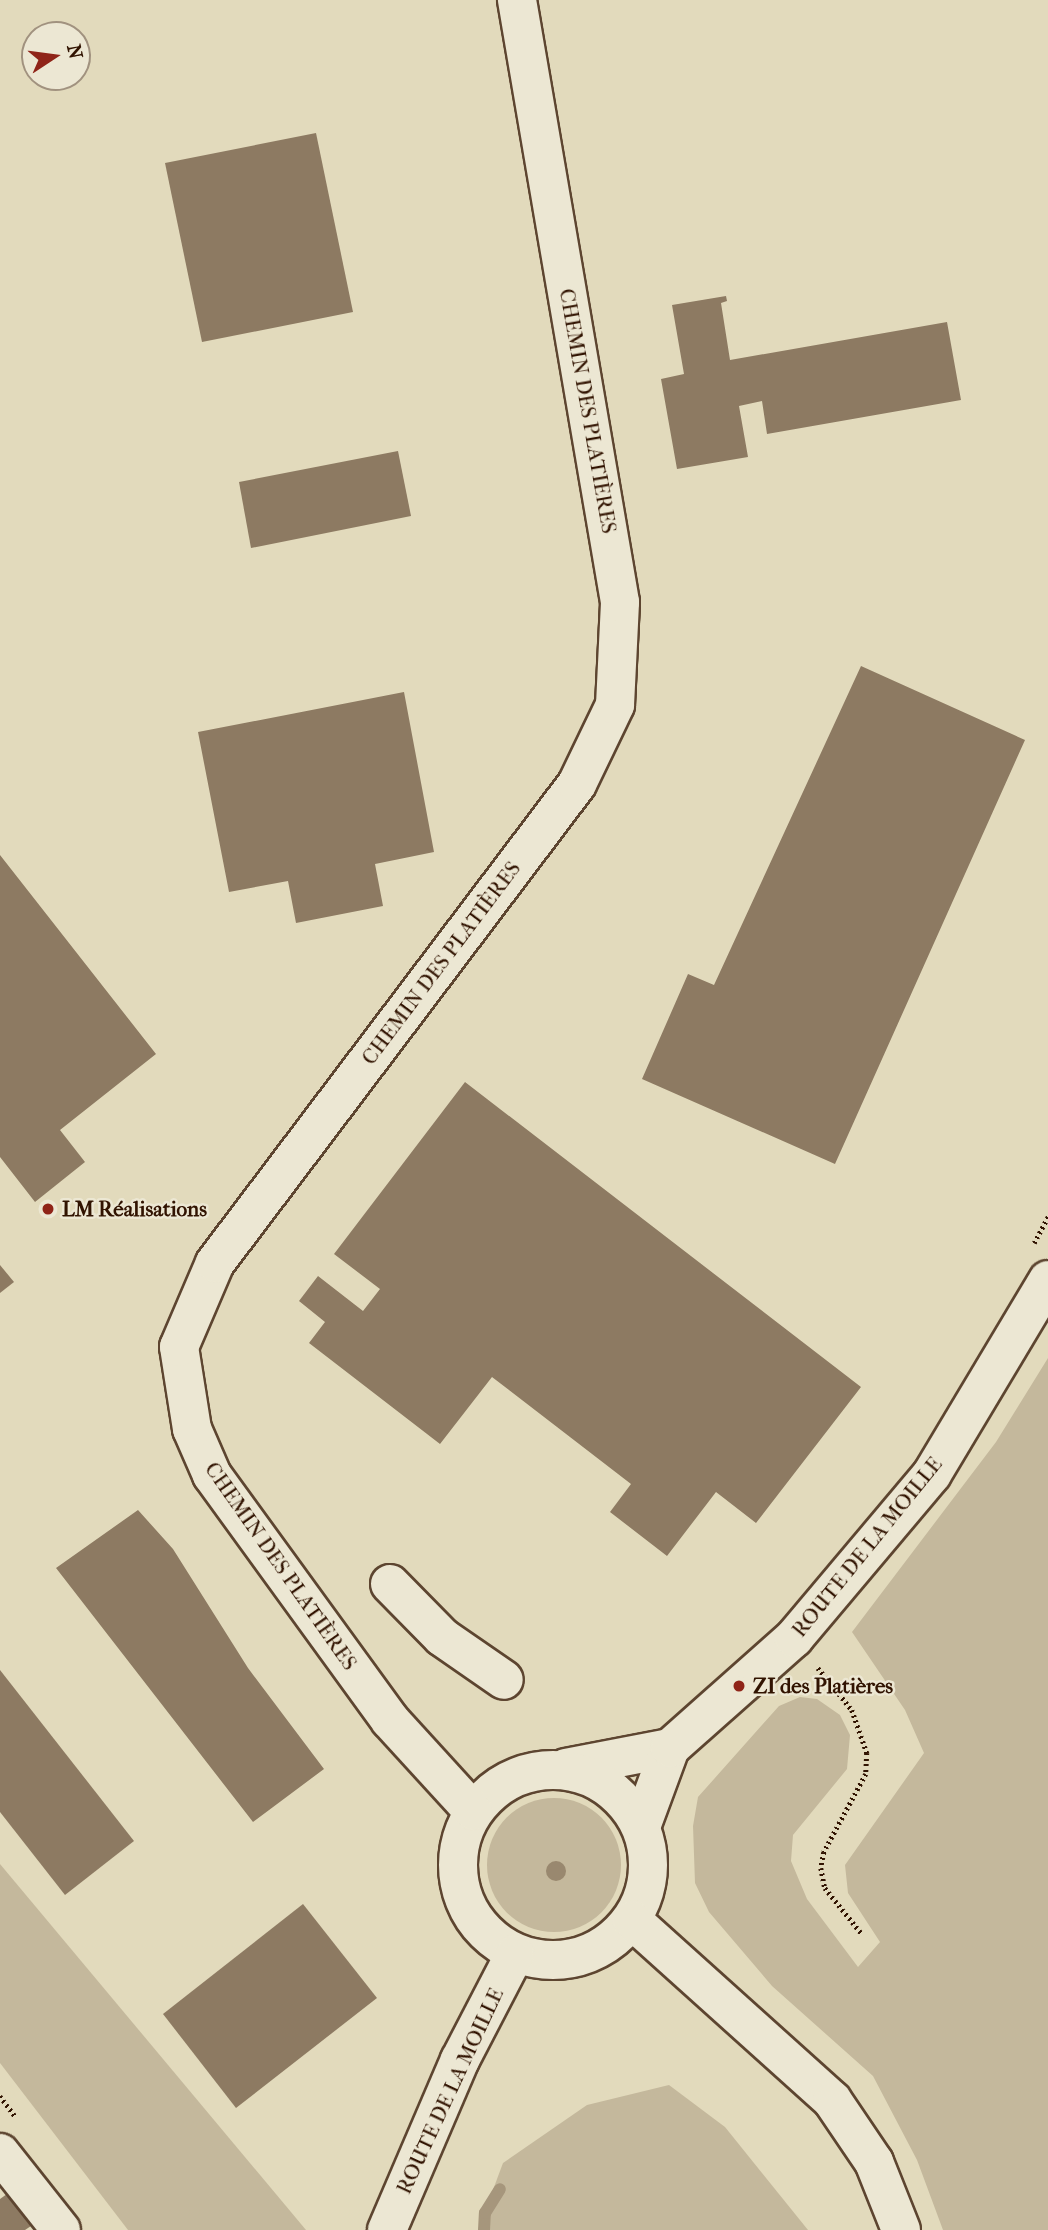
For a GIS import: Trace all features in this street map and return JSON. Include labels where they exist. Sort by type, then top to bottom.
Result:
[{"type":"street","name":"CHEMIN DES PLATIÈRES","points":[[473,1811],[390,1720],[212,1475],[192,1429],[179,1347],[215,1263],[577,784],[615,705],[620,602],[517,0]]},
{"type":"street","name":"ROUTE DE LA MOILLE","points":[[641,1827],[670,1748],[794,1638],[932,1474],[1039,1266]]},
{"type":"street","points":[[390,1584],[442,1637],[504,1680]]},
{"type":"street","points":[[558,1769],[584,1774],[608,1787],[627,1804],[641,1827],[648,1875],[632,1920],[608,1944],[580,1958],[547,1961],[515,1954],[491,1939],[472,1918],[460,1892],[457,1864],[461,1836],[473,1811],[496,1787],[525,1773],[670,1748]]},
{"type":"street","points":[[632,1920],[832,2100],[874,2162],[901,2230]]},
{"type":"street","name":"ROUTE DE LA MOILLE","points":[[387,2230],[460,2060],[515,1954]]},
{"type":"street","points":[[0,2153],[61,2230]]},
{"type":"path","points":[[1039,1266],[1048,1217]]},
{"type":"path","points":[[794,1638],[852,1710],[863,1731],[866,1774],[821,1868],[825,1888],[862,1934]]},
{"type":"shaded area","points":[[1048,1358],[1048,2230],[943,2230],[917,2160],[873,2076],[772,1986],[709,1912],[695,1883],[693,1826],[698,1797],[779,1706],[800,1697],[817,1699],[840,1715],[850,1735],[847,1769],[793,1835],[791,1861],[807,1899],[858,1967],[880,1942],[848,1893],[845,1865],[924,1753],[905,1710],[852,1632],[996,1442]]},
{"type":"shaded area","points":[[554,1798],[580,1803],[601,1818],[616,1839],[621,1865],[616,1891],[601,1912],[580,1927],[554,1932],[528,1927],[507,1912],[492,1891],[487,1865],[492,1839],[507,1818],[528,1803]]},
{"type":"shaded area","points":[[0,1864],[306,2230],[128,2230],[0,2063]]},
{"type":"shaded area","points":[[669,2085],[725,2127],[808,2230],[478,2230],[503,2163],[587,2105]]},
{"type":"building","points":[[316,133],[353,312],[202,342],[165,163]]},
{"type":"building","points":[[726,296],[727,301],[721,303],[730,360],[947,322],[961,400],[767,434],[762,401],[739,406],[748,457],[677,469],[661,379],[684,374],[672,305]]},
{"type":"building","points":[[398,451],[411,516],[251,548],[239,482]]},
{"type":"building","points":[[861,666],[1025,740],[835,1164],[642,1079],[688,974],[714,985]]},
{"type":"building","points":[[404,692],[434,852],[375,864],[383,906],[296,923],[288,881],[229,892],[198,732]]},
{"type":"building","points":[[0,855],[156,1054],[60,1130],[85,1162],[35,1202],[0,1157]]},
{"type":"building","points":[[465,1082],[861,1387],[756,1523],[716,1492],[667,1556],[610,1512],[631,1484],[492,1377],[440,1444],[309,1343],[325,1322],[299,1301],[318,1276],[363,1311],[380,1289],[334,1254]]},
{"type":"building","points":[[0,1265],[14,1282],[0,1293]]},
{"type":"building","points":[[138,1510],[173,1549],[248,1668],[324,1769],[253,1822],[56,1568]]},
{"type":"building","points":[[0,1670],[134,1841],[65,1895],[0,1812]]},
{"type":"building","points":[[303,1904],[377,1998],[236,2108],[163,2014]]},
{"type":"building","points":[[7,2194],[31,2226],[25,2230],[0,2230],[0,2199]]},
{"type":"waterway","points":[[484,2230],[485,2213],[500,2189]]},
{"type":"place","name":"LM Réalisations","points":[[48,1209]]},
{"type":"place","name":"ZI des Platières","points":[[739,1686]]}]
